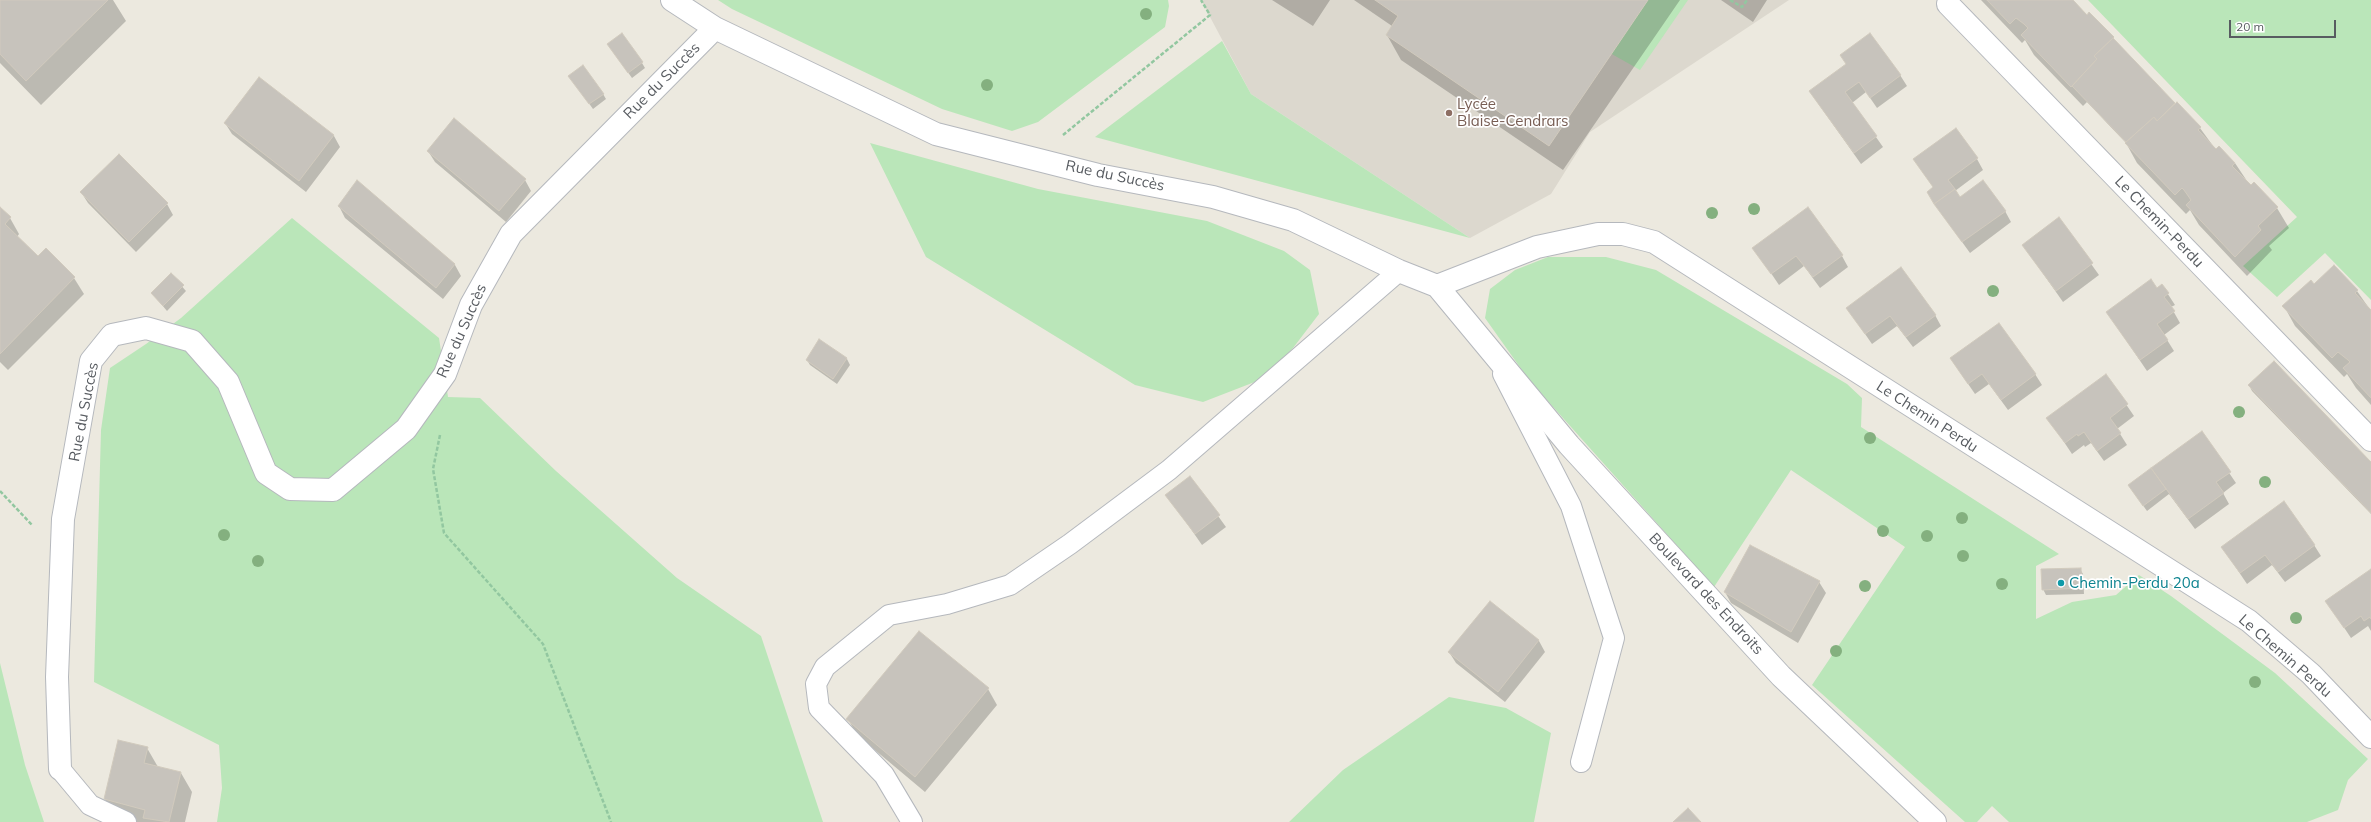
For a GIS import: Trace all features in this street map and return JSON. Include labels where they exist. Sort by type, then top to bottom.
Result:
[{"type":"street","name":"Rue du Succès","points":[[672,0],[715,28],[936,134],[1036,158],[1098,175],[1213,197],[1293,220],[1399,271],[1437,286],[1492,352]]},
{"type":"street","name":"Le Chemin-Perdu","points":[[1948,4],[2371,440]]},
{"type":"street","name":"Rue du Succès","points":[[60,769],[57,677],[64,519],[91,360],[112,335],[146,328],[192,341],[228,382],[266,473],[290,489],[333,490],[406,429],[445,374],[471,305],[511,234],[715,28]]},
{"type":"street","name":"Le Chemin Perdu","points":[[1437,286],[1537,247],[1590,236],[1623,234],[1654,242],[2249,621],[2311,674],[2371,737]]},
{"type":"street","name":"Boulevard des Endroits","points":[[1492,352],[1569,445],[1781,676],[1935,822]]},
{"type":"lane","points":[[912,822],[884,775],[819,708],[816,684],[825,667],[889,615],[947,604],[1010,585],[1070,544],[1169,470],[1399,271]]},
{"type":"lane","points":[[1492,352],[1571,506],[1614,638],[1581,762]]},
{"type":"lane","name":"Rue du Succès","points":[[60,769],[90,806],[126,822]]},
{"type":"path","points":[[1036,158],[1210,16],[1201,0]]},
{"type":"path","points":[[1730,0],[1742,7],[1747,0]]},
{"type":"path","points":[[441,433],[432,469],[444,533],[543,644],[611,822]]},
{"type":"shaded area","name":"Lycée Blaise-Cendrars","points":[[1201,0],[1789,0],[1590,132],[1551,194],[1470,238],[1251,94]]},
{"type":"green space","points":[[718,0],[1168,0],[1169,6],[1165,27],[1038,122],[1012,131],[942,109],[732,9]]},
{"type":"green space","points":[[1645,0],[1688,0],[1640,70],[1610,53]]},
{"type":"green space","points":[[2088,0],[2371,0],[2371,300],[2325,253],[2277,297],[2243,266],[2297,217]]},
{"type":"green space","points":[[1222,41],[1251,94],[1470,238],[1095,137]]},
{"type":"green space","points":[[870,143],[1038,189],[1207,221],[1284,251],[1310,270],[1319,314],[1293,348],[1265,378],[1203,402],[1135,385],[926,257]]},
{"type":"green space","points":[[292,218],[439,338],[448,397],[480,398],[556,471],[677,578],[761,636],[823,822],[217,822],[222,788],[219,745],[94,682],[101,430],[110,368],[181,318]]},
{"type":"green space","points":[[1548,257],[1606,257],[1656,270],[1847,384],[1862,398],[1861,427],[2059,554],[2036,566],[2036,619],[2072,602],[2116,595],[2139,575],[2171,596],[2275,673],[2368,759],[2348,780],[2338,810],[2307,822],[2009,822],[1992,806],[1977,822],[1965,822],[1812,685],[1905,547],[1791,470],[1714,587],[1529,380],[1485,318],[1490,289],[1515,270]]},
{"type":"green space","points":[[0,663],[25,765],[44,822],[0,822]]},
{"type":"green space","points":[[1449,697],[1506,708],[1551,733],[1534,822],[1289,822],[1343,770]]},
{"type":"building","points":[[0,0],[108,0],[26,81],[0,54]]},
{"type":"building","name":"Lycée Blaise-Cendrars","points":[[1375,0],[1648,0],[1549,146],[1386,35],[1398,16]]},
{"type":"building","points":[[1987,0],[2073,0],[2087,15],[2089,12],[2114,37],[2094,56],[2097,59],[2071,87],[2021,35],[2028,28],[2016,18],[2010,24]]},
{"type":"building","points":[[622,33],[643,62],[628,73],[607,44]]},
{"type":"building","points":[[1870,33],[1901,75],[1870,98],[1859,82],[1845,92],[1877,136],[1854,153],[1809,91],[1846,64],[1840,55]]},
{"type":"building","points":[[2113,38],[2175,103],[2157,121],[2154,117],[2126,142],[2072,86],[2097,59],[2094,56]]},
{"type":"building","points":[[583,65],[604,94],[589,104],[568,76]]},
{"type":"building","points":[[259,77],[334,135],[299,181],[224,123]]},
{"type":"building","points":[[2177,102],[2201,127],[2198,130],[2216,149],[2219,146],[2235,163],[2232,166],[2251,185],[2254,182],[2278,207],[2258,226],[2261,230],[2235,257],[2186,205],[2191,200],[2184,190],[2182,188],[2175,195],[2125,143],[2154,117],[2157,121]]},
{"type":"building","points":[[454,118],[526,179],[499,211],[427,151]]},
{"type":"building","points":[[1956,128],[1978,158],[1948,180],[1955,189],[1934,204],[1927,192],[1933,187],[1913,159]]},
{"type":"building","points":[[119,154],[168,203],[129,242],[80,192]]},
{"type":"building","points":[[357,180],[455,264],[436,288],[338,206]]},
{"type":"building","points":[[1983,180],[2006,211],[1962,242],[1934,204],[1955,189],[1960,197]]},
{"type":"building","points":[[0,207],[11,217],[5,224],[38,256],[46,248],[75,277],[0,354]]},
{"type":"building","points":[[1808,207],[1843,255],[1813,277],[1796,256],[1771,274],[1752,248]]},
{"type":"building","points":[[2059,217],[2093,263],[2056,291],[2022,245]]},
{"type":"building","points":[[2334,265],[2358,290],[2355,293],[2371,310],[2371,398],[2343,368],[2350,362],[2338,352],[2332,358],[2282,306],[2311,280],[2314,284]]},
{"type":"building","points":[[1901,267],[1936,315],[1906,337],[1890,316],[1865,334],[1846,308]]},
{"type":"building","points":[[171,273],[184,285],[163,306],[151,293]]},
{"type":"building","points":[[2151,279],[2157,288],[2162,284],[2169,293],[2164,297],[2175,311],[2157,324],[2168,340],[2140,360],[2106,312]]},
{"type":"building","points":[[1999,323],[2036,374],[2001,400],[1982,374],[1968,384],[1950,358]]},
{"type":"building","points":[[819,339],[847,358],[833,379],[806,360]]},
{"type":"building","points":[[2274,361],[2371,462],[2371,513],[2248,385]]},
{"type":"building","points":[[2106,374],[2128,404],[2110,418],[2121,433],[2097,451],[2084,432],[2078,436],[2077,434],[2065,443],[2046,418]]},
{"type":"building","points":[[2202,431],[2231,472],[2216,482],[2224,493],[2188,519],[2151,468]]},
{"type":"building","points":[[2151,468],[2166,489],[2143,506],[2128,485]]},
{"type":"building","points":[[1190,476],[1220,515],[1195,534],[1165,495]]},
{"type":"building","points":[[2284,501],[2315,545],[2278,572],[2265,555],[2240,573],[2221,547]]},
{"type":"building","points":[[1750,545],[1820,581],[1791,632],[1724,592]]},
{"type":"building","name":"Chemin-Perdu 20a","points":[[2081,568],[2082,588],[2042,590],[2041,569]]},
{"type":"building","points":[[2371,569],[2371,619],[2370,617],[2364,621],[2361,616],[2344,628],[2325,601]]},
{"type":"building","points":[[1490,601],[1539,640],[1498,692],[1448,652]]},
{"type":"building","points":[[919,631],[989,688],[915,777],[846,719]]},
{"type":"building","points":[[118,740],[148,747],[144,763],[181,772],[169,822],[143,818],[145,810],[104,799]]},
{"type":"building","points":[[1688,808],[1701,822],[1673,822]]},
{"type":"place","name":"Lycée Blaise-Cendrars","points":[[1449,113]]},
{"type":"place","name":"Chemin-Perdu 20a","points":[[2061,583]]}]
